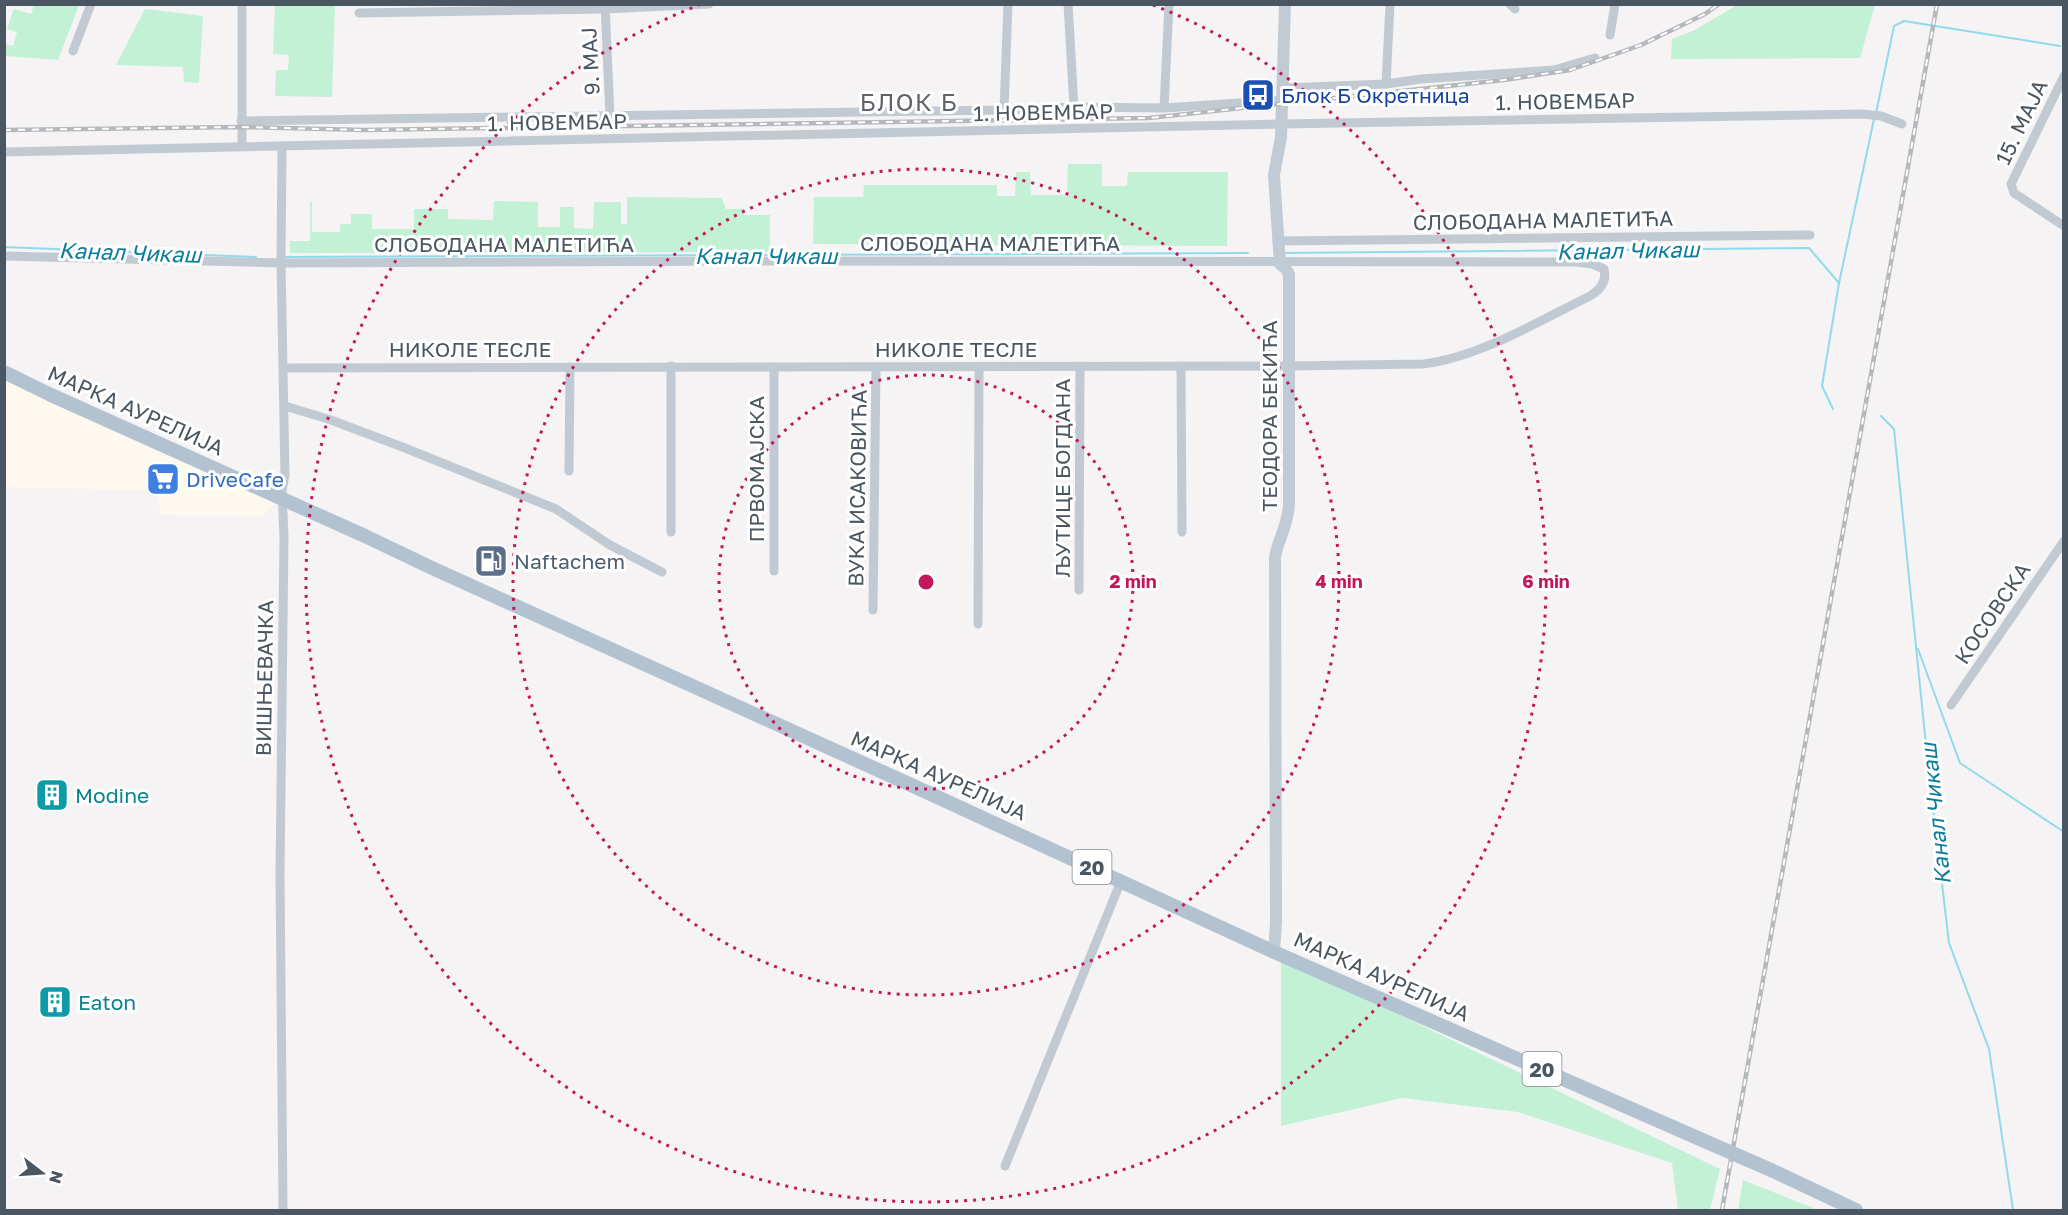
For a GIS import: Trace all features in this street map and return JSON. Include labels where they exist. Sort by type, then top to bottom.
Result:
[{"type":"main road","name":"МАРКА АУРЕЛИЈА","points":[[5,372],[1274,952],[1771,1170],[1856,1210]]},
{"type":"street","points":[[73,51],[91,4]]},
{"type":"street","points":[[242,4],[242,145]]},
{"type":"street","points":[[358,13],[709,4]]},
{"type":"street","points":[[1004,110],[1008,4]]},
{"type":"street","points":[[1068,4],[1074,107]]},
{"type":"street","points":[[1164,108],[1169,4]]},
{"type":"street","name":"ТЕОДОРА БЕКИЋА","points":[[1274,952],[1276,922],[1275,556],[1288,521],[1289,274],[1279,261],[1274,175],[1282,124],[1285,4]]},
{"type":"street","points":[[1386,84],[1390,4]]},
{"type":"street","points":[[1610,35],[1615,4]]},
{"type":"street","name":"9. МАЈ","points":[[605,7],[610,116]]},
{"type":"street","name":"1. НОВЕМБАР","points":[[241,121],[1004,110],[1074,107],[1164,108],[1421,79],[1554,70],[1595,58]]},
{"type":"street","name":"15. МАЈА","points":[[2064,75],[2011,184],[2014,193],[2064,226]]},
{"type":"street","name":"1. НОВЕМБАР","points":[[4,152],[242,145],[1862,114],[1881,116],[1902,124]]},
{"type":"street","name":"ВИШЊЕВАЧКА","points":[[282,146],[281,263],[285,406],[285,475],[282,491],[284,537],[280,874],[283,1210]]},
{"type":"street","name":"СЛОБОДАНА МАЛЕТИЋА","points":[[1277,243],[1810,235]]},
{"type":"street","name":"СЛОБОДАНА МАЛЕТИЋА","points":[[4,256],[281,263],[1576,262],[1592,264],[1604,269],[1604,279]]},
{"type":"street","name":"НИКОЛЕ ТЕСЛЕ","points":[[284,368],[1423,364],[1445,362],[1492,343],[1597,292],[1604,279]]},
{"type":"street","points":[[671,366],[671,532]]},
{"type":"street","name":"ЉУТИЦЕ БОГДАНА","points":[[1079,590],[1080,366]]},
{"type":"street","points":[[1181,366],[1182,532]]},
{"type":"street","points":[[568,471],[570,367]]},
{"type":"street","name":"ПРВОМАЈСКА","points":[[774,367],[774,571]]},
{"type":"street","name":"ВУКА ИСАКОВИЋА","points":[[873,610],[876,367]]},
{"type":"street","points":[[978,624],[979,367]]},
{"type":"street","points":[[285,406],[405,447],[556,509],[610,545],[662,572]]},
{"type":"street","name":"КОСОВСКА","points":[[1951,705],[2064,541]]},
{"type":"street","points":[[1005,1166],[1121,881]]},
{"type":"shaded area","points":[[5,381],[275,503],[262,516],[160,515],[158,494],[144,490],[5,487]]},
{"type":"green space","points":[[34,5],[79,5],[58,60],[5,56],[5,44],[13,46],[17,32],[7,29],[14,9],[31,14]]},
{"type":"green space","points":[[275,5],[335,5],[332,97],[275,96],[276,70],[288,70],[289,55],[273,54]]},
{"type":"green space","points":[[1737,5],[1875,5],[1860,58],[1671,59],[1672,39],[1695,30]]},
{"type":"green space","points":[[145,9],[203,16],[199,83],[184,82],[183,67],[116,65]]},
{"type":"green space","points":[[1068,164],[1102,164],[1102,186],[1127,186],[1128,172],[1228,172],[1227,246],[813,244],[814,197],[863,197],[864,185],[997,185],[997,196],[1015,196],[1016,172],[1030,172],[1031,195],[1067,195]]},
{"type":"green space","points":[[627,197],[722,198],[726,209],[744,209],[744,215],[770,215],[770,252],[290,253],[290,241],[310,241],[310,202],[312,202],[312,232],[340,232],[340,224],[351,224],[351,214],[372,214],[372,229],[414,229],[414,209],[448,209],[448,219],[493,220],[494,201],[538,202],[538,227],[560,227],[560,207],[574,207],[574,228],[593,229],[594,202],[621,202],[621,224],[627,224]]},
{"type":"green space","points":[[1281,958],[1720,1169],[1710,1210],[1678,1210],[1672,1163],[1518,1112],[1402,1098],[1281,1126]]},
{"type":"green space","points":[[1743,1180],[1818,1210],[1738,1210]]},
{"type":"waterway","points":[[1876,113],[1894,26],[1904,21],[2060,46]]},
{"type":"waterway","points":[[1839,283],[1874,119]]},
{"type":"waterway","name":"Канал Чикаш","points":[[4,247],[256,257]]},
{"type":"waterway","name":"Канал Чикаш","points":[[1282,253],[1809,248],[1839,283],[1822,386],[1833,409]]},
{"type":"waterway","name":"Канал Чикаш","points":[[285,257],[1248,253]]},
{"type":"waterway","name":"Канал Чикаш","points":[[1881,416],[1894,429],[1928,765],[1949,943],[1989,1049],[2013,1210]]},
{"type":"waterway","points":[[1918,649],[1960,763],[2064,832]]},
{"type":"railway","points":[[4,130],[241,127],[364,130],[1149,118],[1504,80],[1570,70],[1641,45],[1705,14],[1719,4]]},
{"type":"railway","points":[[1722,1210],[1937,4]]},
{"type":"place","name":"Блок Б Окретница","points":[[1258,95]]},
{"type":"place","name":"DriveCafe","points":[[163,479]]},
{"type":"place","name":"Naftachem","points":[[491,561]]},
{"type":"place","name":"Modine","points":[[52,795]]},
{"type":"place","name":"Eaton","points":[[55,1002]]},
{"type":"district","name":"БЛОК Б","points":[[909,101]]}]
